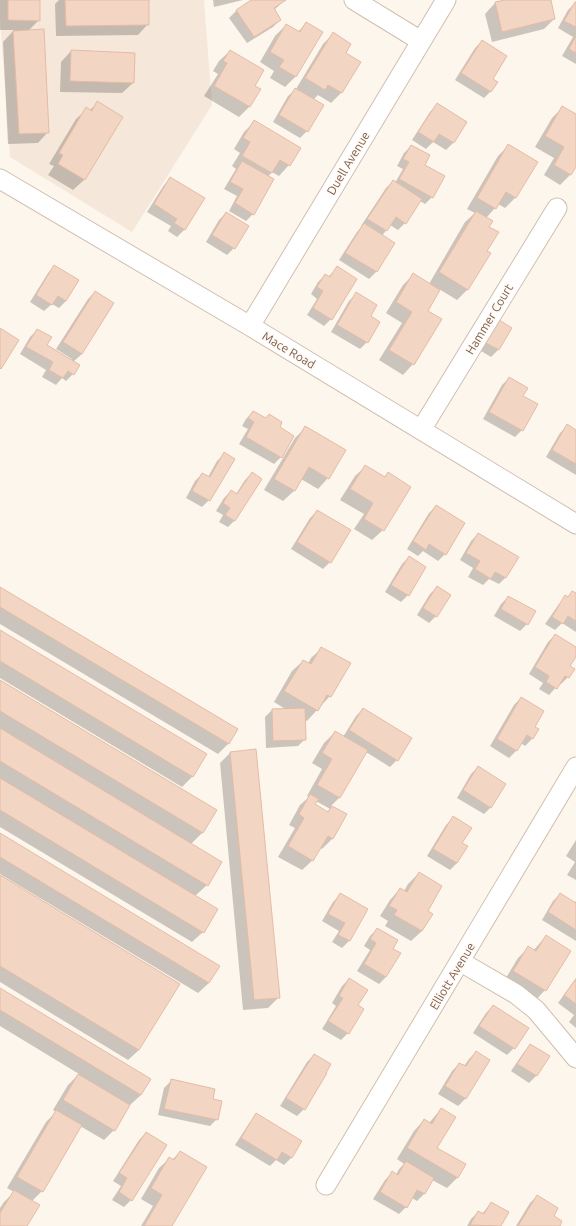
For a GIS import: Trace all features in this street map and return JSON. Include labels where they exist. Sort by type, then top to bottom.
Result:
[{"type":"street","points":[[354,0],[421,41]]},
{"type":"street","name":"Duell Avenue","points":[[250,326],[446,0]]},
{"type":"street","name":"Mace Road","points":[[0,179],[250,326],[576,524]]},
{"type":"street","name":"Hammer Court","points":[[421,430],[557,208]]},
{"type":"street","name":"Elliott Avenue","points":[[326,1185],[576,767]]},
{"type":"street","points":[[460,962],[516,994],[536,1010],[576,1058]]},
{"type":"shaded area","points":[[0,0],[204,0],[212,105],[132,232],[10,157],[0,19]]},
{"type":"building","points":[[8,0],[40,0],[40,21],[8,20]]},
{"type":"building","points":[[65,0],[149,0],[149,25],[66,26]]},
{"type":"building","points":[[251,0],[286,0],[274,8],[281,20],[254,37],[236,10]]},
{"type":"building","points":[[505,0],[551,0],[555,19],[502,32],[495,2]]},
{"type":"building","points":[[576,2],[576,27],[564,21]]},
{"type":"building","points":[[306,22],[323,32],[296,77],[279,67],[284,60],[270,52],[286,24],[300,32]]},
{"type":"building","points":[[44,29],[49,133],[19,134],[13,31]]},
{"type":"building","points":[[333,32],[351,44],[346,53],[361,62],[342,93],[328,85],[325,90],[305,78]]},
{"type":"building","points":[[576,36],[576,53],[569,49]]},
{"type":"building","points":[[482,40],[507,56],[493,79],[498,82],[491,92],[461,73]]},
{"type":"building","points":[[71,50],[135,53],[134,83],[70,81]]},
{"type":"building","points":[[230,50],[264,70],[255,86],[261,89],[250,107],[214,86],[227,63],[223,61]]},
{"type":"building","points":[[295,88],[324,105],[308,132],[279,115]]},
{"type":"building","points":[[97,101],[123,117],[85,180],[58,164],[63,155],[59,153],[86,107],[92,111]]},
{"type":"building","points":[[437,103],[467,122],[454,143],[439,134],[434,142],[418,132]]},
{"type":"building","points":[[562,106],[576,114],[576,167],[571,175],[554,165],[564,147],[545,136]]},
{"type":"building","points":[[254,120],[301,148],[290,166],[280,160],[272,173],[242,156],[250,142],[243,138]]},
{"type":"building","points":[[508,144],[538,162],[516,198],[506,192],[496,209],[477,198]]},
{"type":"building","points":[[411,145],[430,155],[425,165],[445,176],[433,198],[399,179],[409,162],[403,159]]},
{"type":"building","points":[[242,161],[274,179],[254,215],[235,203],[243,189],[230,182]]},
{"type":"building","points":[[170,177],[205,198],[185,230],[174,223],[177,219],[154,204]]},
{"type":"building","points":[[393,180],[422,199],[406,224],[396,217],[387,231],[367,219]]},
{"type":"building","points":[[476,211],[493,221],[489,227],[499,232],[487,251],[491,253],[468,290],[439,272]]},
{"type":"building","points":[[226,212],[249,226],[235,249],[212,235]]},
{"type":"building","points":[[364,223],[395,243],[377,272],[345,253]]},
{"type":"building","points":[[54,265],[79,280],[66,301],[58,296],[52,305],[36,295]]},
{"type":"building","points":[[337,266],[357,279],[332,320],[313,308],[323,291],[317,287],[325,274],[330,277]]},
{"type":"building","points":[[413,273],[440,290],[428,311],[442,319],[414,365],[389,350],[412,312],[396,302]]},
{"type":"building","points":[[95,291],[114,303],[82,354],[63,342]]},
{"type":"building","points":[[356,292],[377,305],[371,316],[380,322],[368,343],[337,325]]},
{"type":"building","points":[[496,318],[512,328],[499,350],[482,341]]},
{"type":"building","points":[[0,328],[19,340],[1,369],[0,368]]},
{"type":"building","points":[[37,329],[52,337],[47,345],[80,365],[74,375],[68,371],[63,378],[49,370],[53,362],[26,347]]},
{"type":"building","points":[[509,377],[528,388],[523,396],[538,404],[523,431],[489,412]]},
{"type":"building","points":[[253,411],[266,418],[269,414],[282,422],[280,427],[294,436],[282,458],[246,437],[254,422],[248,418]]},
{"type":"building","points":[[567,424],[576,430],[576,464],[552,450]]},
{"type":"building","points":[[305,426],[346,450],[329,479],[309,467],[295,491],[274,479]]},
{"type":"building","points":[[224,452],[235,459],[210,501],[192,491],[202,473],[210,477]]},
{"type":"building","points":[[365,465],[385,477],[388,472],[411,487],[384,531],[364,519],[373,503],[350,489]]},
{"type":"building","points":[[252,472],[262,479],[235,521],[225,515],[230,508],[223,503],[231,490],[237,494]]},
{"type":"building","points":[[436,505],[465,523],[446,555],[429,544],[426,550],[413,541]]},
{"type":"building","points":[[317,510],[351,530],[331,563],[297,542]]},
{"type":"building","points":[[478,533],[519,557],[506,578],[495,572],[491,579],[475,569],[480,561],[466,553]]},
{"type":"building","points":[[409,556],[426,567],[409,596],[391,585]]},
{"type":"building","points":[[437,586],[451,595],[437,617],[423,608]]},
{"type":"building","points":[[0,587],[238,729],[229,744],[0,607]]},
{"type":"building","points":[[572,591],[576,593],[576,621],[568,616],[563,624],[552,617],[565,595],[568,597]]},
{"type":"building","points":[[508,596],[536,611],[528,625],[501,609]]},
{"type":"building","points":[[0,630],[207,754],[193,777],[0,661]]},
{"type":"building","points":[[555,634],[576,647],[576,657],[570,666],[575,669],[569,678],[565,676],[557,689],[546,682],[549,676],[535,667]]},
{"type":"building","points":[[321,647],[351,663],[331,697],[327,695],[318,711],[284,691],[303,660],[311,664]]},
{"type":"building","points":[[0,680],[217,810],[203,833],[0,711]]},
{"type":"building","points":[[521,697],[544,711],[535,727],[539,729],[533,739],[527,735],[517,751],[497,739]]},
{"type":"building","points":[[305,708],[306,740],[273,741],[272,709]]},
{"type":"building","points":[[363,708],[412,738],[398,761],[349,730]]},
{"type":"building","points":[[0,728],[222,862],[208,886],[0,761]]},
{"type":"building","points":[[335,731],[368,750],[340,798],[317,785],[332,759],[322,753]]},
{"type":"building","points":[[256,749],[280,998],[254,1000],[230,752]]},
{"type":"building","points":[[478,766],[506,784],[491,808],[463,790]]},
{"type":"building","points":[[0,778],[218,909],[204,933],[0,810]]},
{"type":"building","points":[[310,794],[319,799],[315,804],[328,812],[332,806],[347,814],[333,839],[328,836],[313,861],[288,846],[304,818],[299,814]]},
{"type":"building","points":[[453,816],[472,828],[462,843],[468,846],[457,863],[433,849]]},
{"type":"building","points":[[0,833],[220,966],[209,983],[0,857]]},
{"type":"building","points":[[419,872],[442,886],[428,911],[433,914],[422,931],[394,915],[397,910],[389,906],[400,888],[407,892]]},
{"type":"building","points":[[0,875],[180,984],[139,1050],[0,966]]},
{"type":"building","points":[[340,893],[368,909],[350,941],[338,935],[345,923],[328,914]]},
{"type":"building","points":[[560,893],[576,903],[576,930],[548,912]]},
{"type":"building","points":[[377,928],[398,940],[393,949],[401,953],[386,977],[364,964],[376,943],[370,939]]},
{"type":"building","points":[[546,935],[571,951],[546,991],[513,971],[528,946],[536,951]]},
{"type":"building","points":[[349,978],[368,990],[358,1005],[364,1009],[349,1034],[328,1021],[343,998],[339,996]]},
{"type":"building","points":[[576,979],[576,1004],[564,995]]},
{"type":"building","points":[[0,988],[151,1079],[141,1095],[0,1010]]},
{"type":"building","points":[[493,1005],[529,1028],[515,1049],[479,1026]]},
{"type":"building","points":[[530,1044],[550,1056],[537,1076],[517,1064]]},
{"type":"building","points":[[476,1051],[490,1060],[466,1099],[445,1086],[459,1063],[466,1066]]},
{"type":"building","points":[[314,1054],[331,1064],[305,1110],[286,1098]]},
{"type":"building","points":[[78,1074],[130,1105],[115,1131],[63,1100]]},
{"type":"building","points":[[171,1079],[215,1089],[213,1099],[222,1101],[218,1120],[164,1109]]},
{"type":"building","points":[[441,1108],[456,1117],[437,1148],[466,1164],[458,1178],[407,1148],[424,1119],[432,1124]]},
{"type":"building","points":[[56,1110],[82,1125],[43,1192],[17,1177]]},
{"type":"building","points":[[256,1113],[302,1141],[292,1158],[282,1152],[277,1160],[241,1138]]},
{"type":"building","points":[[146,1132],[167,1145],[132,1201],[119,1192],[127,1178],[119,1173]]},
{"type":"building","points":[[180,1151],[207,1167],[172,1226],[144,1226],[162,1195],[151,1188],[169,1157],[174,1160]]},
{"type":"building","points":[[406,1161],[434,1178],[425,1194],[417,1190],[407,1208],[380,1192],[392,1171],[398,1175]]},
{"type":"building","points":[[14,1190],[40,1205],[27,1226],[0,1226],[0,1213]]},
{"type":"building","points":[[537,1195],[558,1208],[554,1216],[562,1221],[560,1226],[518,1226]]},
{"type":"building","points":[[491,1202],[509,1212],[501,1226],[470,1225],[478,1211],[484,1214]]}]
